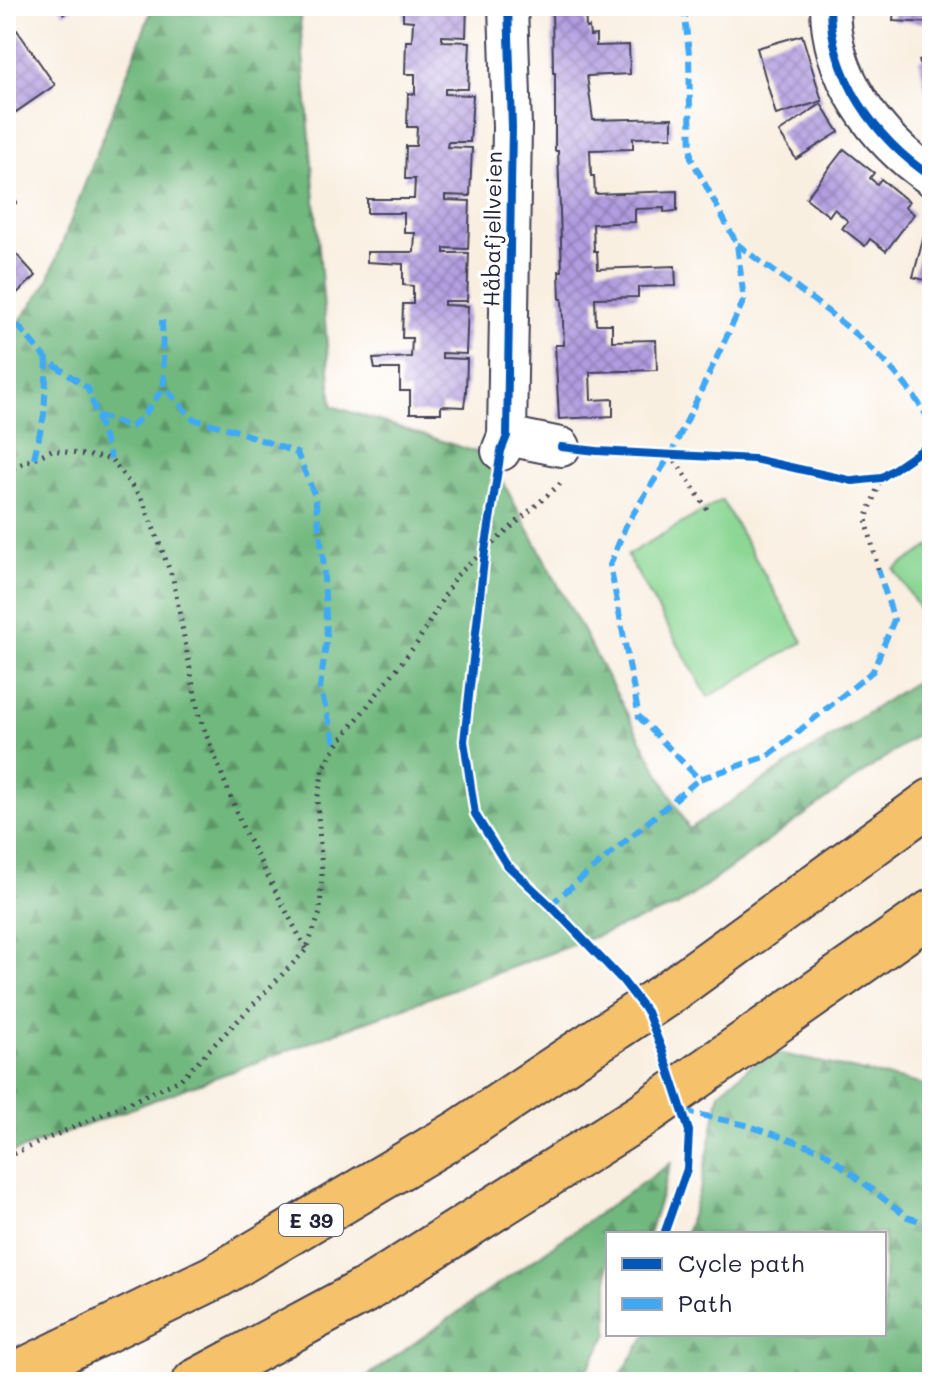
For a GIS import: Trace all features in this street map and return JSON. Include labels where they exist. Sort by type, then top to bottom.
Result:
[{"type":"highway","name":"E 39","points":[[6,1379],[215,1277],[458,1133],[668,993],[932,801]]},
{"type":"highway","points":[[195,1382],[364,1291],[644,1114],[932,912]]},
{"type":"street","name":"Håbafjellveien","points":[[508,6],[512,127],[504,444],[562,464]]},
{"type":"street","points":[[830,6],[838,60],[852,93],[872,123],[901,154],[932,177]]},
{"type":"path","points":[[6,471],[52,450],[111,459],[143,501],[173,579],[199,716],[244,831],[306,950]]},
{"type":"path","points":[[656,454],[684,455]]},
{"type":"path","points":[[671,454],[707,509]]},
{"type":"path","points":[[6,1157],[180,1080],[306,950],[320,913],[322,871],[317,801],[323,769],[336,746],[417,643],[456,576],[485,551],[562,464]]},
{"type":"path","points":[[867,480],[881,478],[894,470]]},
{"type":"path","points":[[878,569],[866,519],[881,478]]},
{"type":"path","points":[[483,567],[487,537]]},
{"type":"green space","points":[[153,6],[299,6],[332,406],[489,456],[689,829],[932,671],[932,724],[677,906],[6,1155],[6,340],[47,283]]},
{"type":"green space","points":[[722,500],[803,642],[708,697],[627,555]]},
{"type":"green space","points":[[932,545],[932,629],[894,569]]},
{"type":"green space","points":[[768,1051],[925,1085],[932,1079],[932,1382],[616,1382],[646,1336],[886,1336],[886,1232],[686,1232],[701,1186],[720,1092]]},
{"type":"green space","points":[[671,1163],[650,1232],[606,1232],[607,1336],[580,1382],[359,1382]]},
{"type":"building","points":[[59,6],[75,6],[64,14]]},
{"type":"building","points":[[403,6],[467,6],[466,37],[442,36],[442,41],[470,42],[468,89],[445,89],[445,94],[473,95],[470,142],[448,142],[447,147],[472,148],[470,196],[445,195],[445,200],[470,201],[468,249],[444,248],[444,253],[469,253],[467,301],[444,301],[444,305],[468,306],[466,354],[442,353],[442,358],[467,359],[466,392],[464,407],[441,406],[441,413],[410,413],[410,391],[400,391],[400,369],[375,369],[373,359],[411,357],[412,338],[402,338],[403,304],[413,304],[413,286],[403,285],[403,264],[367,262],[367,252],[414,252],[415,233],[404,233],[404,213],[367,213],[367,199],[414,199],[415,179],[405,179],[406,146],[416,146],[417,127],[407,127],[408,93],[415,94],[415,74],[405,74],[406,41],[412,41],[413,21],[403,20]]},
{"type":"building","points":[[552,6],[585,6],[586,28],[589,27],[590,36],[596,35],[596,46],[629,45],[630,74],[587,76],[593,120],[672,118],[672,137],[633,138],[633,149],[590,150],[595,194],[677,191],[677,211],[635,209],[635,222],[593,224],[598,269],[675,266],[676,286],[638,287],[638,297],[595,298],[596,324],[612,324],[612,341],[656,340],[657,370],[590,372],[591,400],[613,399],[613,416],[559,419],[555,345],[564,345]]},
{"type":"building","points":[[894,6],[932,6],[932,23],[893,21]]},
{"type":"building","points":[[17,30],[55,85],[16,112],[6,98],[6,37]]},
{"type":"building","points":[[802,35],[822,101],[776,115],[757,48]]},
{"type":"building","points":[[932,56],[932,114],[931,114],[919,60]]},
{"type":"building","points":[[821,104],[839,132],[796,159],[779,132]]},
{"type":"building","points":[[844,149],[874,173],[870,178],[877,184],[881,179],[909,202],[905,207],[914,214],[886,251],[870,239],[865,246],[842,228],[848,221],[834,209],[829,216],[806,198]]},
{"type":"building","points":[[6,186],[17,203],[6,210]]},
{"type":"building","points":[[929,217],[932,217],[932,282],[913,277]]},
{"type":"building","points":[[9,246],[36,276],[6,303],[6,248]]},
{"type":"marked path","points":[[684,6],[689,54],[691,158],[737,244],[744,300],[671,454],[626,525],[610,565],[639,717],[699,779],[768,756],[873,671],[894,620],[878,569]]},
{"type":"marked path","points":[[737,244],[871,348],[895,372],[932,426]]},
{"type":"marked path","points":[[6,311],[47,360],[88,388],[111,459]]},
{"type":"marked path","points":[[162,320],[164,387],[193,419],[297,453],[315,496],[323,558],[327,636],[320,688],[336,746]]},
{"type":"marked path","points":[[34,458],[44,415],[47,360]]},
{"type":"marked path","points":[[97,415],[131,427],[164,387]]},
{"type":"marked path","points":[[550,905],[699,779]]},
{"type":"marked path","points":[[683,1111],[746,1125],[823,1151],[907,1217],[932,1225]]},
{"type":"cycle path","points":[[508,6],[512,127],[507,436],[501,451],[485,551],[464,741],[475,814],[506,864],[623,981],[647,1012],[689,1131],[687,1169],[665,1232]]},
{"type":"cycle path","points":[[830,6],[838,57],[860,104],[892,144],[932,177]]},
{"type":"cycle path","points":[[561,447],[754,459],[853,481],[881,478],[932,443]]}]
